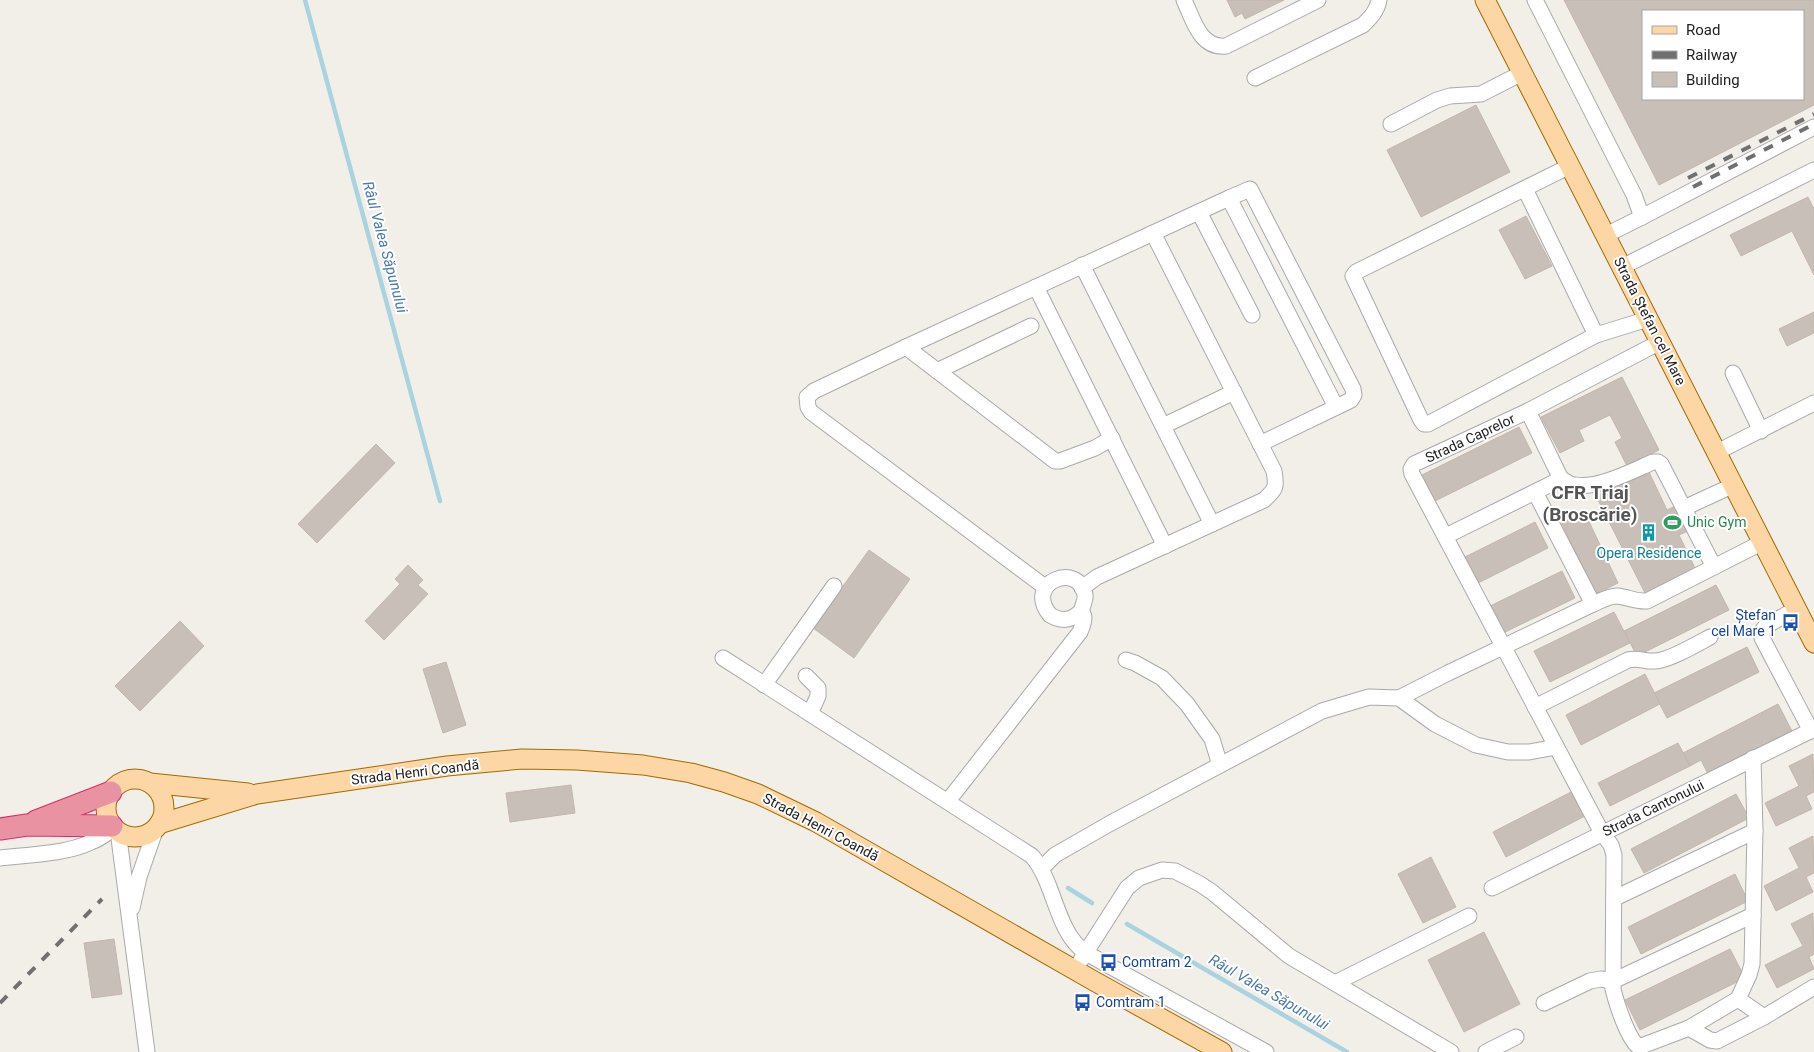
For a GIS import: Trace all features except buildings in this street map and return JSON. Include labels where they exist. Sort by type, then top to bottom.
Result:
[{"type":"highway","points":[[27,825],[111,792]]},
{"type":"highway","points":[[0,828],[27,825],[115,828]]},
{"type":"main road","name":"Strada Ștefan cel Mare","points":[[1485,0],[1718,452],[1814,643]]},
{"type":"main road","name":"Strada Henri Coandă","points":[[158,826],[257,794],[447,766],[522,759],[577,760],[643,765],[691,773],[758,794],[816,822],[1222,1052]]},
{"type":"main road","points":[[133,779],[150,783],[162,797],[164,806],[163,815],[158,826],[151,832],[138,837],[130,836],[115,828],[106,809],[107,800],[111,792],[124,781],[133,779]]},
{"type":"main road","name":"Strada Henri Coandă","points":[[150,783],[257,794]]},
{"type":"street","points":[[1184,0],[1202,38],[1217,47],[1226,46],[1318,0]]},
{"type":"street","points":[[1255,78],[1363,25],[1372,16],[1379,0]]},
{"type":"street","points":[[1535,0],[1634,195],[1642,217]]},
{"type":"street","points":[[1391,124],[1437,100],[1450,96],[1481,94],[1522,73]]},
{"type":"street","points":[[1606,235],[1814,127]]},
{"type":"street","points":[[1570,166],[1356,272],[1353,276],[1421,420],[1424,424],[1428,424],[1596,335],[1648,319]]},
{"type":"street","points":[[1622,267],[1814,170]]},
{"type":"street","points":[[1525,189],[1596,335]]},
{"type":"street","points":[[1045,588],[811,412],[808,407],[807,397],[814,391],[1036,286],[1250,190],[1353,389],[1354,395],[1351,400],[1260,444]]},
{"type":"street","points":[[1229,198],[1336,407]]},
{"type":"street","points":[[1199,212],[1252,315]]},
{"type":"street","points":[[1082,588],[1097,577],[1264,500],[1274,491],[1276,482],[1274,471],[1153,233]]},
{"type":"street","points":[[1082,266],[1212,524]]},
{"type":"street","points":[[1036,286],[1165,546]]},
{"type":"street","points":[[937,371],[1031,326]]},
{"type":"street","name":"Strada Caprelor","points":[[1446,536],[1412,474],[1411,469],[1414,464],[1528,411],[1660,342]]},
{"type":"street","points":[[906,347],[1055,461],[1060,461],[1095,448],[1112,438]]},
{"type":"street","points":[[1733,373],[1761,431]]},
{"type":"street","points":[[1163,426],[1234,392]]},
{"type":"street","points":[[1718,452],[1814,403]]},
{"type":"street","points":[[1528,411],[1561,479],[1573,485],[1595,484],[1653,462],[1661,464],[1714,566]]},
{"type":"street","points":[[1561,479],[1446,536],[1602,833],[1611,844],[1614,855],[1615,898],[1613,989],[1633,1041],[1640,1049],[1689,1028],[1738,999],[1749,975],[1752,964],[1753,758]]},
{"type":"street","points":[[1684,508],[1734,485]]},
{"type":"street","points":[[1535,492],[1593,604]]},
{"type":"street","points":[[1042,868],[1055,855],[1322,712],[1369,697],[1399,698],[1593,604],[1619,596],[1638,602],[1647,601],[1763,542]]},
{"type":"street","points":[[948,801],[1080,632],[1083,625],[1082,610],[1085,603],[1085,595],[1078,582],[1071,578],[1057,578],[1045,588],[1042,594],[1042,602],[1050,615],[1063,620],[1070,619],[1082,610]]},
{"type":"street","points":[[764,685],[834,586]]},
{"type":"street","points":[[1796,609],[1766,626],[1762,631],[1762,638],[1812,730]]},
{"type":"street","points":[[1535,707],[1628,660],[1634,658],[1656,662],[1664,660],[1710,638]]},
{"type":"street","points":[[723,658],[1032,856],[1042,868],[1075,946],[1266,1052]]},
{"type":"street","points":[[1126,660],[1162,678],[1187,704],[1212,739],[1220,766]]},
{"type":"street","points":[[806,676],[818,688],[818,696],[810,714]]},
{"type":"street","points":[[1399,698],[1435,724],[1476,745],[1508,752],[1529,752],[1556,747]]},
{"type":"street","name":"Strada Cantonului","points":[[1492,888],[1812,730]]},
{"type":"street","points":[[129,919],[138,877],[158,826]]},
{"type":"street","points":[[0,858],[79,847],[90,843],[115,828],[147,1052]]},
{"type":"street","points":[[1615,898],[1754,831]]},
{"type":"street","points":[[1075,970],[1127,888],[1139,878],[1152,872],[1162,870],[1175,871],[1212,892],[1289,956],[1451,1052]]},
{"type":"street","points":[[1544,1003],[1590,981],[1601,979],[1614,981],[1752,915]]},
{"type":"street","points":[[1335,983],[1469,916]]},
{"type":"street","points":[[1689,1028],[1710,1040],[1717,1041],[1764,1017],[1814,987]]},
{"type":"street","points":[[1738,999],[1764,1017]]},
{"type":"street","points":[[1486,1052],[1516,1037]]},
{"type":"waterway","name":"Râul Valea Săpunului","points":[[305,0],[440,501]]},
{"type":"waterway","name":"Râul Valea Săpunului","points":[[1068,888],[1092,903]]},
{"type":"waterway","name":"Râul Valea Săpunului","points":[[1127,924],[1347,1052]]},
{"type":"railway","points":[[1688,178],[1814,114]]},
{"type":"railway","points":[[1693,187],[1814,124]]},
{"type":"railway","points":[[0,1003],[102,899]]},
{"type":"place","name":"Unic Gym","points":[[1673,522]]},
{"type":"place","name":"Opera Residence","points":[[1649,533]]},
{"type":"place","name":"Ștefan cel Mare 1","points":[[1790,623]]},
{"type":"place","name":"Comtram 2","points":[[1108,962]]},
{"type":"place","name":"Comtram 1","points":[[1082,1002]]},
{"type":"district","name":"CFR Triaj (Broscărie)","points":[[1590,503]]}]
